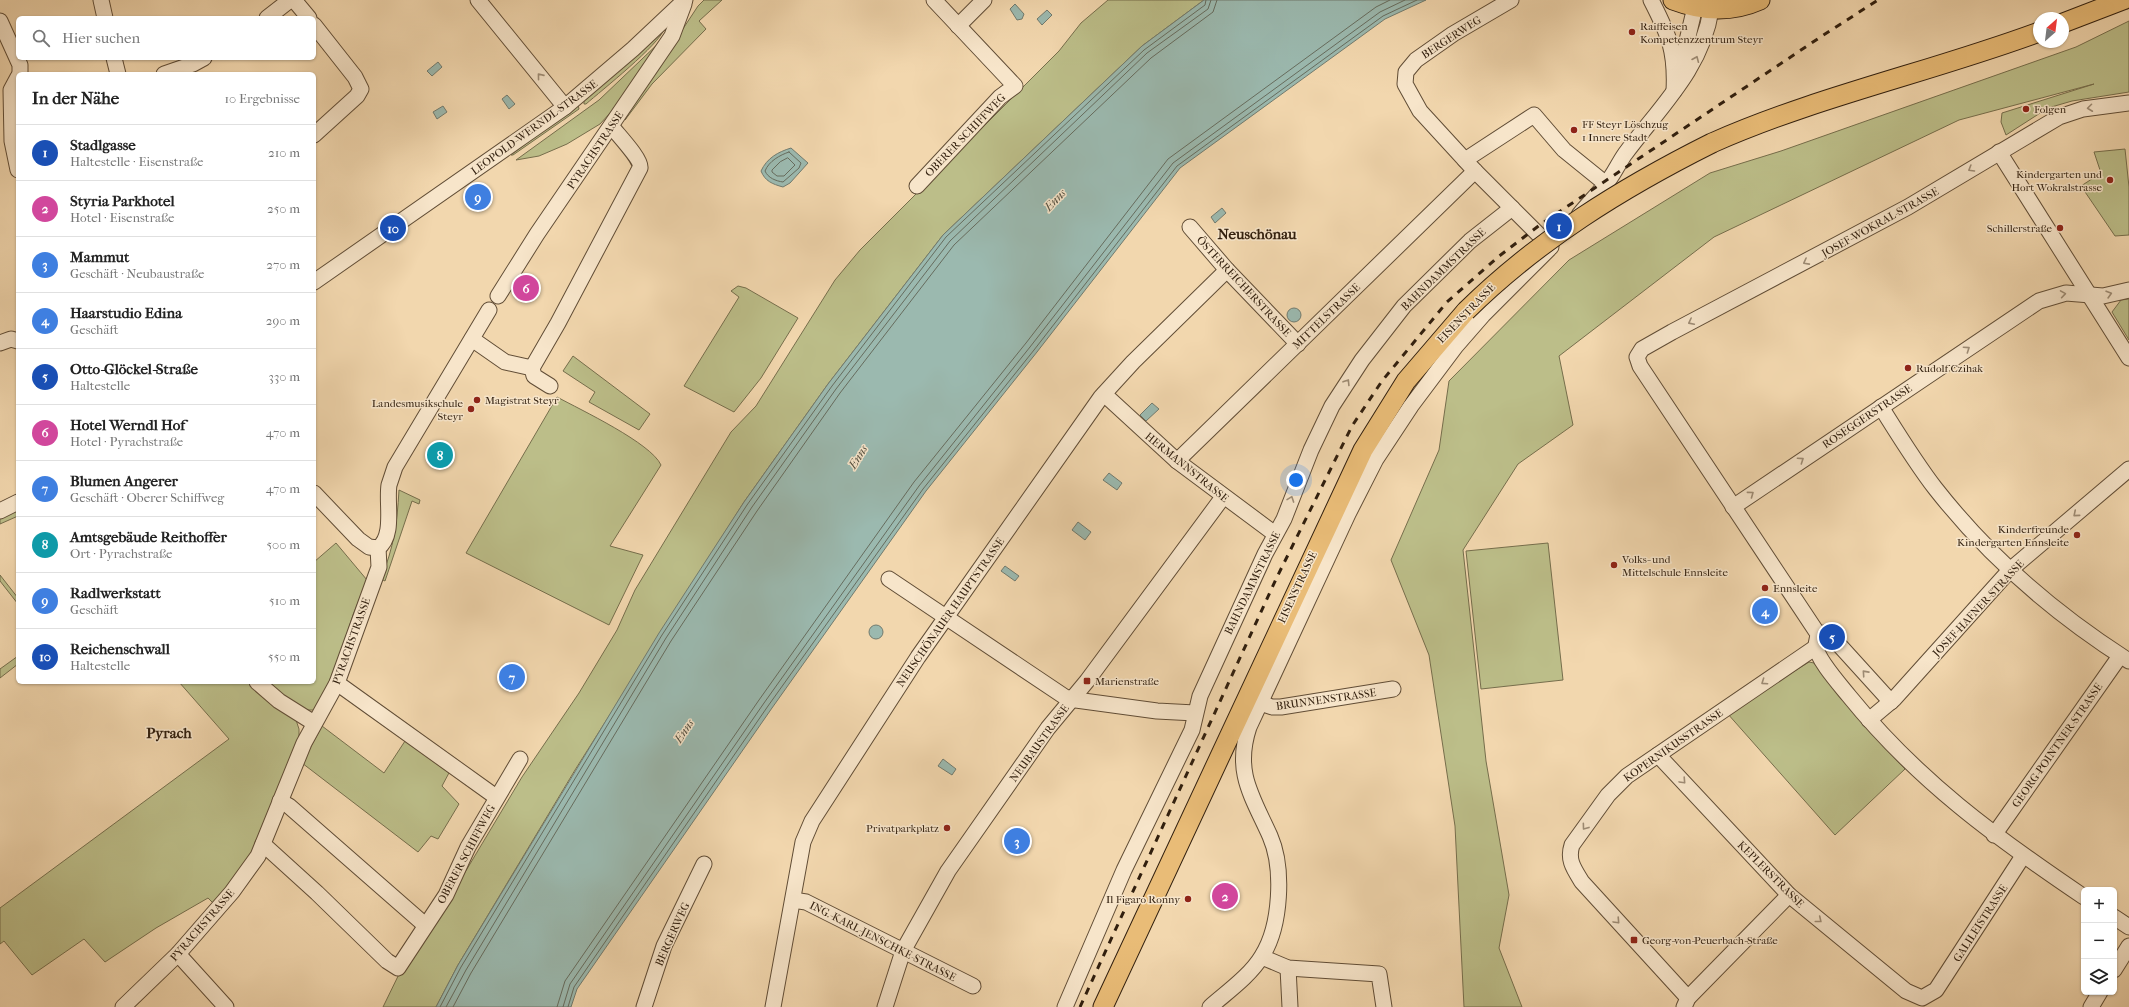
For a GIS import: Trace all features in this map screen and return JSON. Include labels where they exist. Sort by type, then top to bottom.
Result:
[{"type":"main road","points":[[1673,0],[1703,8],[1731,8],[1760,0]]},
{"type":"main road","points":[[2069,21],[2124,0]]},
{"type":"main road","name":"EISENSTRASSE","points":[[1102,1007],[1363,450],[1406,381],[1466,311],[1509,270],[1560,232],[1626,189],[1712,144],[1764,122],[1831,98],[2033,34]]},
{"type":"street","points":[[101,0],[105,16]]},
{"type":"street","points":[[270,16],[290,0]]},
{"type":"street","points":[[294,0],[306,16]]},
{"type":"street","points":[[478,0],[565,106]]},
{"type":"street","name":"LEOPOLD-WERNDL-STRASSE","points":[[316,281],[565,106],[634,49],[685,0]]},
{"type":"street","name":"PYRACHSTRASSE","points":[[498,296],[537,234],[672,36],[685,0]]},
{"type":"street","points":[[934,0],[958,26],[984,0]]},
{"type":"street","name":"BERGERWEG","points":[[1465,160],[1420,111],[1405,84],[1406,72],[1416,60],[1453,34],[1511,0]]},
{"type":"street","points":[[1651,0],[1671,42],[1676,68],[1674,91]]},
{"type":"street","name":"EISENSTRASSE","points":[[1210,1007],[1252,969],[1262,957],[1273,930],[1276,914],[1277,858],[1274,847],[1247,787],[1242,751],[1249,727],[1348,514],[1376,459],[1411,406],[1456,346],[1483,315],[1551,247],[1606,184],[1624,155],[1674,91],[1703,8]]},
{"type":"street","points":[[0,21],[16,56]]},
{"type":"street","name":"OBERER SCHIFFWEG","points":[[916,186],[1000,97],[1014,86],[958,26]]},
{"type":"street","points":[[316,28],[355,77],[361,89],[357,96],[316,133]]},
{"type":"street","points":[[18,60],[20,65],[20,72]]},
{"type":"street","points":[[114,60],[118,72]]},
{"type":"street","points":[[170,72],[200,60]]},
{"type":"street","points":[[16,81],[11,90],[15,109],[12,141],[16,160]]},
{"type":"street","name":"JOSEF-WOKRAL-STRASSE","points":[[1733,507],[1640,366],[1638,357],[1642,348],[1908,207],[1999,152],[2069,113],[2129,104]]},
{"type":"street","points":[[1551,247],[1465,160],[1534,115],[1564,150],[1606,184]]},
{"type":"street","points":[[550,386],[534,376],[532,368],[558,323],[640,168],[641,163],[638,158],[623,142],[612,126]]},
{"type":"street","points":[[1999,152],[2129,358]]},
{"type":"street","name":"MITTELSTRASSE","points":[[1177,461],[1475,171]]},
{"type":"street","name":"BAHNDAMMSTRASSE","points":[[1065,1007],[1124,870],[1192,730],[1200,696],[1275,534],[1284,519],[1319,432],[1346,382],[1389,324],[1420,289],[1470,241],[1512,208]]},
{"type":"street","name":"ÖSTERREICHERSTRASSE","points":[[1190,227],[1227,270],[1298,344]]},
{"type":"street","name":"NEUSCHÖNAUER HAUPTSTRASSE","points":[[773,1007],[806,831],[894,692],[1104,394],[1133,362],[1227,270]]},
{"type":"street","name":"ROSEGGERSTRASSE","points":[[1733,507],[2039,301],[2066,293],[2103,296],[2129,290]]},
{"type":"street","name":"PYRACHSTRASSE","points":[[123,1007],[178,954],[246,873],[263,844],[314,723],[337,683],[379,568],[378,548],[382,545],[386,536],[389,486],[396,467],[489,310]]},
{"type":"street","points":[[0,343],[11,339],[16,340]]},
{"type":"street","points":[[472,339],[505,362],[532,368]]},
{"type":"street","name":"HERMANNSTRASSE","points":[[1104,394],[1177,461],[1223,497],[1275,534]]},
{"type":"street","points":[[1881,407],[1934,487],[2010,570],[2050,606],[2124,658]]},
{"type":"street","name":"JOSEF-HAFNER-STRASSE","points":[[1869,720],[1891,702],[2010,570],[2129,469]]},
{"type":"street","points":[[316,495],[358,539],[369,547],[378,548]]},
{"type":"street","name":"NEUBAUSTRASSE","points":[[885,1007],[903,951],[948,871],[1048,728],[1087,681],[1223,497]]},
{"type":"street","points":[[0,511],[16,503]]},
{"type":"street","points":[[1733,507],[1817,640],[1831,674],[1869,720],[1920,773],[1994,835],[2081,895]]},
{"type":"street","points":[[889,579],[1048,688],[1071,699],[1157,711],[1195,713]]},
{"type":"street","points":[[1817,640],[1825,633],[1832,637],[1891,702]]},
{"type":"street","name":"KOPERNIKUSSTRASSE","points":[[1686,1003],[1582,882],[1570,861],[1572,845],[1608,795],[1633,771],[1658,755],[1817,640]]},
{"type":"street","name":"GEORG-POINTNER-STRASSE","points":[[1994,835],[2124,658]]},
{"type":"street","points":[[337,683],[496,797]]},
{"type":"street","points":[[258,684],[280,702],[314,723]]},
{"type":"street","name":"BRUNNENSTRASSE","points":[[1260,703],[1272,707],[1281,707],[1393,689]]},
{"type":"street","name":"KEPLERSTRASSE","points":[[1658,755],[1789,895],[1906,991],[1922,998],[1936,990]]},
{"type":"street","name":"OBERER SCHIFFWEG","points":[[263,844],[291,868],[387,961],[398,968],[450,888],[468,847],[496,797],[520,759]]},
{"type":"street","points":[[280,801],[289,806],[425,925]]},
{"type":"street","name":"GALILEISTRASSE","points":[[1936,990],[2023,856]]},
{"type":"street","name":"BERGERWEG","points":[[644,1007],[664,946],[704,864]]},
{"type":"street","points":[[1686,1003],[1789,895]]},
{"type":"street","name":"ING.-KARL-JENSCHKE-STRASSE","points":[[792,900],[806,902],[973,986]]},
{"type":"street","points":[[2117,919],[2129,927]]},
{"type":"street","points":[[178,954],[223,1006]]},
{"type":"street","points":[[2117,966],[2127,954]]},
{"type":"street","points":[[1262,957],[1288,968],[1378,974],[1384,1007]]},
{"type":"street","points":[[1288,968],[1290,1007]]},
{"type":"street","points":[[2091,1007],[2098,995]]},
{"type":"green space","points":[[704,0],[722,0],[699,21],[706,29],[652,84],[625,120],[634,103],[698,6]]},
{"type":"green space","points":[[1108,0],[1204,0],[1142,46],[943,235],[828,384],[744,502],[575,770],[458,965],[436,1007],[383,1007],[402,968],[458,884],[522,777],[579,693],[617,630],[635,590],[731,432],[756,406],[835,280],[860,250],[1059,51],[1081,23]]},
{"type":"green space","points":[[2129,21],[2129,92],[2072,101],[2048,108],[2006,135],[2001,122],[2002,113],[2094,84],[1959,120],[1714,237],[1559,356],[1573,425],[1518,464],[1463,550],[1486,761],[1509,895],[1499,948],[1522,1007],[1464,1007],[1455,826],[1429,655],[1391,560],[1439,450],[1449,381],[1569,260],[1710,173],[1781,151],[2076,47]]},
{"type":"green space","points":[[664,29],[660,36],[642,56],[586,104],[584,104],[584,101]]},
{"type":"green space","points":[[663,39],[611,112],[600,124],[567,144],[539,156],[516,160],[599,100]]},
{"type":"green space","points":[[578,105],[579,109],[511,155]]},
{"type":"green space","name":"Kindergarten und Hort Wokralstrasse","points":[[2125,149],[2129,187],[2129,235],[2115,236],[2081,186],[2101,173],[2094,152]]},
{"type":"green space","points":[[738,286],[746,288],[798,318],[761,378],[734,412],[684,386],[739,297],[731,291]]},
{"type":"green space","points":[[2129,299],[2129,340],[2112,312],[2121,300]]},
{"type":"green space","points":[[573,356],[650,414],[639,430],[589,402],[595,392],[563,371]]},
{"type":"green space","points":[[557,397],[598,418],[630,437],[655,456],[661,465],[610,546],[643,555],[609,625],[466,553]]},
{"type":"green space","points":[[399,490],[420,500],[419,504],[412,501],[385,581],[381,579],[394,535]]},
{"type":"green space","points":[[16,510],[16,517],[0,524],[0,517]]},
{"type":"green space","points":[[336,543],[367,580],[353,615],[336,668],[316,710],[305,710],[266,684],[316,684],[316,560]]},
{"type":"green space","points":[[1548,543],[1563,680],[1481,689],[1466,551]]},
{"type":"green space","points":[[0,575],[16,595],[16,601],[0,581]]},
{"type":"green space","points":[[16,657],[16,666],[0,678],[0,669]]},
{"type":"green space","points":[[1809,662],[1814,663],[1853,712],[1905,769],[1835,835],[1727,713]]},
{"type":"green space","points":[[181,684],[254,684],[296,720],[299,729],[299,739],[251,858],[213,903],[208,898],[156,928],[105,962],[84,939],[32,975],[4,941],[0,944],[0,908],[229,739]]},
{"type":"green space","points":[[322,726],[384,773],[407,738],[450,771],[442,786],[459,804],[438,839],[431,836],[418,852],[302,763]]},
{"type":"water","name":"Enns","points":[[1204,0],[1426,0],[1385,19],[1180,168],[1037,352],[926,491],[772,708],[577,989],[571,1007],[436,1007],[458,965],[659,633],[744,502],[828,384],[943,235],[1142,46]]},
{"type":"water","points":[[1015,4],[1024,14],[1022,19],[1017,20],[1010,9]]},
{"type":"water","points":[[1047,10],[1052,15],[1042,25],[1037,19]]},
{"type":"water","points":[[438,62],[442,67],[432,76],[427,71]]},
{"type":"water","points":[[507,95],[515,104],[509,109],[502,99]]},
{"type":"water","points":[[443,106],[447,112],[437,119],[433,112]]},
{"type":"water","points":[[791,148],[808,163],[790,183],[783,187],[769,182],[761,171],[763,166],[773,156]]},
{"type":"water","points":[[1222,208],[1226,213],[1215,223],[1211,217]]},
{"type":"water","points":[[1294,308],[1299,310],[1301,315],[1299,320],[1294,322],[1289,320],[1287,315],[1289,310]]},
{"type":"water","points":[[1152,403],[1159,409],[1146,421],[1140,415]]},
{"type":"water","points":[[1109,473],[1122,483],[1117,490],[1103,480]]},
{"type":"water","points":[[1078,522],[1091,532],[1085,540],[1072,530]]},
{"type":"water","points":[[1005,566],[1019,576],[1015,581],[1001,571]]},
{"type":"water","points":[[876,625],[881,627],[883,632],[881,637],[876,639],[871,637],[869,632],[871,627]]},
{"type":"water","points":[[943,759],[956,769],[952,775],[938,766]]},
{"type":"railway","points":[[1080,1007],[1277,577],[1352,426],[1382,381],[1447,302],[1498,257],[1541,224],[1878,0]]},
{"type":"place","name":"Raiffeisen Kompetenzzentrum Steyr","points":[[1632,32]]},
{"type":"place","name":"Folgen","points":[[2026,109]]},
{"type":"place","name":"FF Steyr Löschzug 1 Innere Stadt","points":[[1574,130]]},
{"type":"place","name":"Kindergarten und Hort Wokralstrasse","points":[[2110,180]]},
{"type":"place","name":"Radlwerkstatt","points":[[478,197]]},
{"type":"place","name":"Stadlgasse","points":[[1559,226]]},
{"type":"place","name":"Reichenschwall","points":[[393,228]]},
{"type":"place","name":"Schillerstraße","points":[[2060,228]]},
{"type":"place","name":"Hotel Werndl Hof","points":[[526,288]]},
{"type":"place","name":"Rudolf Czihak","points":[[1908,368]]},
{"type":"place","name":"Magistrat Steyr","points":[[477,400]]},
{"type":"place","name":"Landesmusikschule Steyr","points":[[471,409]]},
{"type":"place","name":"Amtsgebäude Reithoffer","points":[[440,455]]},
{"type":"place","name":"Kinderfreunde Kindergarten Ennsleite","points":[[2077,535]]},
{"type":"place","name":"Volks- und Mittelschule Ennsleite","points":[[1614,565]]},
{"type":"place","name":"Ennsleite","points":[[1765,588]]},
{"type":"place","name":"Haarstudio Edina","points":[[1765,611]]},
{"type":"place","name":"Otto-Glöckel-Straße","points":[[1832,637]]},
{"type":"place","name":"Blumen Angerer","points":[[512,677]]},
{"type":"place","name":"Marienstraße","points":[[1087,681]]},
{"type":"place","name":"Privatparkplatz","points":[[947,828]]},
{"type":"place","name":"Mammut","points":[[1017,841]]},
{"type":"place","name":"Styria Parkhotel","points":[[1225,896]]},
{"type":"place","name":"Il Figaro Ronny","points":[[1188,899]]},
{"type":"place","name":"Georg-von-Peuerbach-Straße","points":[[1634,940]]},
{"type":"district","name":"Neuschönau","points":[[1257,234]]},
{"type":"district","name":"Pyrach","points":[[169,733]]}]
